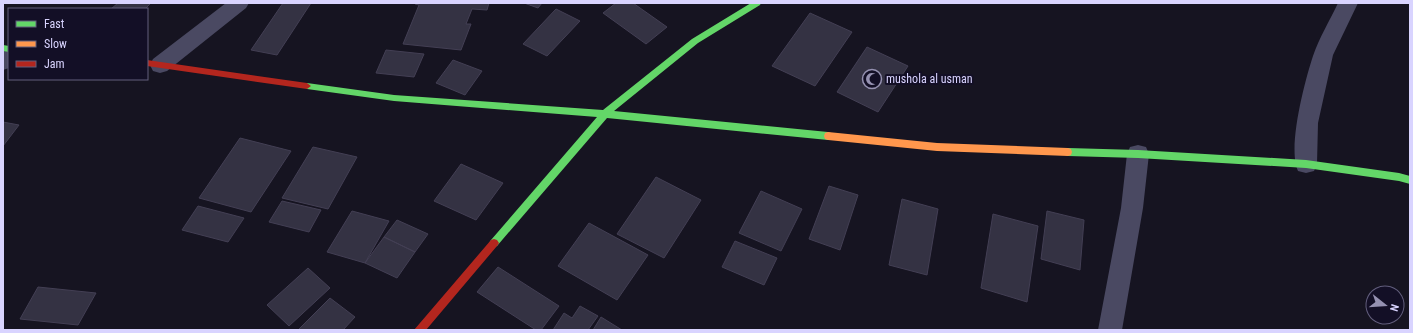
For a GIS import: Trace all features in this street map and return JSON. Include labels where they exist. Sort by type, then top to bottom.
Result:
[{"type":"main road","points":[[419,330],[605,114],[695,41],[757,3]]},
{"type":"main road","points":[[154,64],[394,98],[605,114],[937,147],[1138,154],[1306,164],[1399,177],[1410,180]]},
{"type":"street","points":[[154,64],[239,3]]},
{"type":"street","points":[[1306,164],[1307,124],[1323,55],[1348,3]]},
{"type":"street","points":[[1110,330],[1132,208],[1138,154]]},
{"type":"building","points":[[118,3],[151,3],[146,8],[112,8]]},
{"type":"building","points":[[283,3],[311,3],[277,55],[251,50]]},
{"type":"building","points":[[489,3],[487,10],[472,9],[466,24],[471,24],[461,50],[403,44],[419,5],[415,4]]},
{"type":"building","points":[[524,3],[542,3],[538,8]]},
{"type":"building","points":[[616,3],[633,3],[667,27],[646,44],[603,13]]},
{"type":"building","points":[[556,9],[580,21],[547,56],[523,44]]},
{"type":"building","points":[[810,13],[852,32],[815,86],[772,66]]},
{"type":"building","name":"mushola al usman","points":[[867,47],[908,66],[878,112],[837,92]]},
{"type":"building","points":[[386,50],[424,54],[414,77],[376,73]]},
{"type":"building","points":[[453,60],[482,71],[465,95],[436,83]]},
{"type":"building","points":[[3,122],[19,125],[3,146]]},
{"type":"building","points":[[240,138],[291,151],[251,212],[199,198]]},
{"type":"building","points":[[313,147],[357,157],[328,209],[282,198]]},
{"type":"building","points":[[461,164],[503,183],[476,220],[434,201]]},
{"type":"building","points":[[656,177],[701,200],[664,258],[617,234]]},
{"type":"building","points":[[829,186],[858,195],[840,250],[809,239]]},
{"type":"building","points":[[761,191],[802,209],[781,251],[739,233]]},
{"type":"building","points":[[902,199],[938,209],[927,275],[889,265]]},
{"type":"building","points":[[282,201],[321,210],[309,232],[269,222]]},
{"type":"building","points":[[198,206],[244,218],[228,242],[182,230]]},
{"type":"building","points":[[352,211],[389,221],[365,263],[327,252]]},
{"type":"building","points":[[1047,211],[1084,220],[1080,270],[1041,259]]},
{"type":"building","points":[[993,214],[1038,226],[1027,302],[981,288]]},
{"type":"building","points":[[397,220],[428,234],[415,252],[384,237]]},
{"type":"building","points":[[589,223],[648,255],[617,300],[558,266]]},
{"type":"building","points":[[384,237],[415,252],[397,278],[365,263]]},
{"type":"building","points":[[735,241],[777,258],[764,285],[722,267]]},
{"type":"building","points":[[498,267],[559,306],[541,330],[536,330],[477,292]]},
{"type":"building","points":[[308,268],[330,288],[289,326],[267,305]]},
{"type":"building","points":[[38,287],[96,293],[78,325],[20,319]]},
{"type":"building","points":[[330,298],[355,317],[343,330],[298,330]]},
{"type":"building","points":[[580,306],[598,316],[588,330],[553,330],[564,313],[572,318]]},
{"type":"building","points":[[601,317],[622,330],[593,330]]},
{"type":"traffic: fast","points":[[494,243],[605,114],[695,41],[757,3]]},
{"type":"traffic: fast","points":[[3,48],[8,49]]},
{"type":"traffic: fast","points":[[307,86],[394,98],[605,114],[828,136]]},
{"type":"traffic: fast","points":[[1068,152],[1138,154],[1306,164],[1399,177],[1410,180]]},
{"type":"traffic: slow","points":[[828,136],[937,147],[1068,152]]},
{"type":"traffic: jam","points":[[148,63],[307,86]]},
{"type":"traffic: jam","points":[[419,330],[494,243]]},
{"type":"place","name":"mushola al usman","points":[[872,79]]}]
